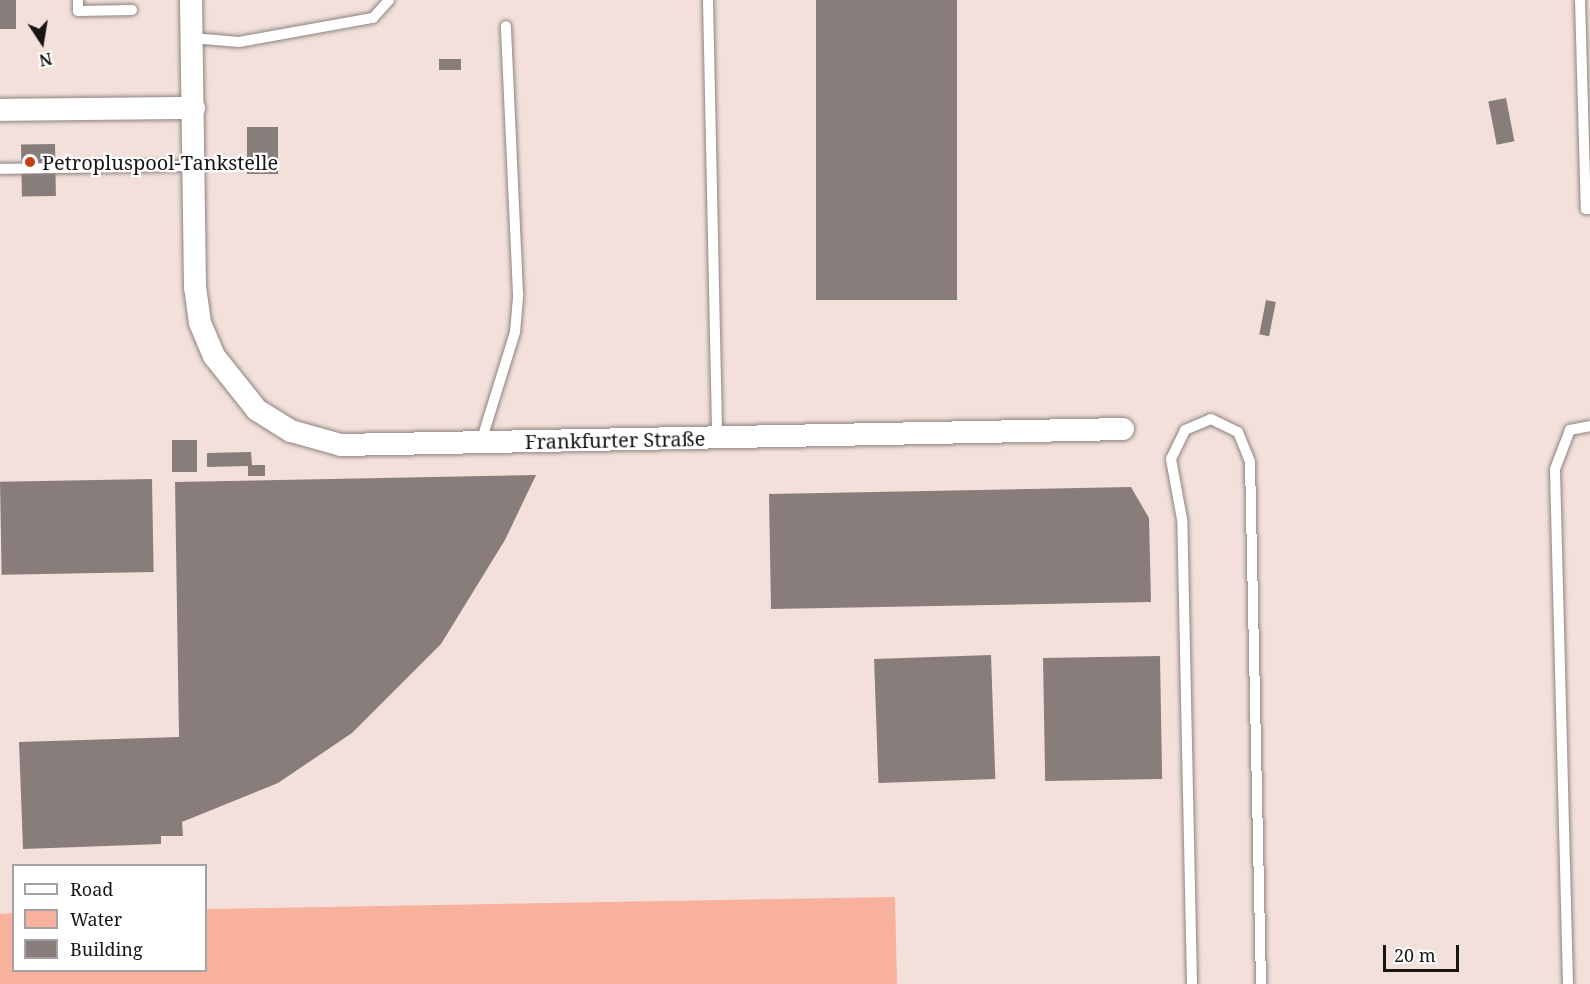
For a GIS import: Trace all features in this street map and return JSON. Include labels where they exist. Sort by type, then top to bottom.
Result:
[{"type":"street","name":"Frankfurter Straße","points":[[191,0],[195,287],[200,323],[214,356],[257,410],[291,431],[341,445],[1123,429]]},
{"type":"street","points":[[0,110],[194,108]]},
{"type":"lane","points":[[78,0],[78,11],[132,10]]},
{"type":"lane","points":[[192,38],[239,42],[373,18],[389,0]]},
{"type":"lane","points":[[708,0],[717,439]]},
{"type":"lane","points":[[1580,0],[1586,209],[1590,209]]},
{"type":"lane","points":[[481,442],[515,332],[518,294],[506,26]]},
{"type":"lane","points":[[0,170],[194,166]]},
{"type":"lane","points":[[1192,984],[1182,519],[1171,459],[1185,430],[1211,419],[1238,432],[1250,462],[1261,984]]},
{"type":"lane","points":[[1568,984],[1555,469],[1570,430],[1590,426]]},
{"type":"shaded area","points":[[0,0],[1590,0],[1590,984],[0,984]]},
{"type":"water","points":[[895,897],[897,984],[0,984],[0,914],[12,913],[12,972],[207,972],[207,909]]},
{"type":"building","points":[[0,0],[16,0],[16,29],[0,29]]},
{"type":"building","points":[[816,0],[957,0],[957,300],[816,300]]},
{"type":"building","points":[[439,59],[461,59],[461,70],[439,70]]},
{"type":"building","points":[[1506,98],[1514,141],[1497,145],[1488,101]]},
{"type":"building","points":[[247,127],[278,127],[278,174],[247,174]]},
{"type":"building","points":[[55,144],[56,196],[22,197],[21,145]]},
{"type":"building","points":[[1266,300],[1276,302],[1269,336],[1259,334]]},
{"type":"building","points":[[172,440],[197,440],[197,472],[172,472]]},
{"type":"building","points":[[251,452],[252,465],[265,465],[265,476],[248,476],[248,466],[207,467],[207,453]]},
{"type":"building","points":[[536,475],[505,540],[441,644],[352,733],[278,783],[182,822],[183,836],[161,836],[161,844],[23,849],[19,742],[179,737],[175,482]]},
{"type":"building","points":[[152,479],[154,572],[2,575],[0,482]]},
{"type":"building","points":[[1131,487],[1149,518],[1151,602],[771,609],[769,494]]},
{"type":"building","points":[[991,655],[995,779],[878,783],[874,659]]},
{"type":"building","points":[[1160,656],[1162,779],[1045,781],[1043,658]]},
{"type":"place","name":"Petropluspool-Tankstelle","points":[[30,162]]}]
